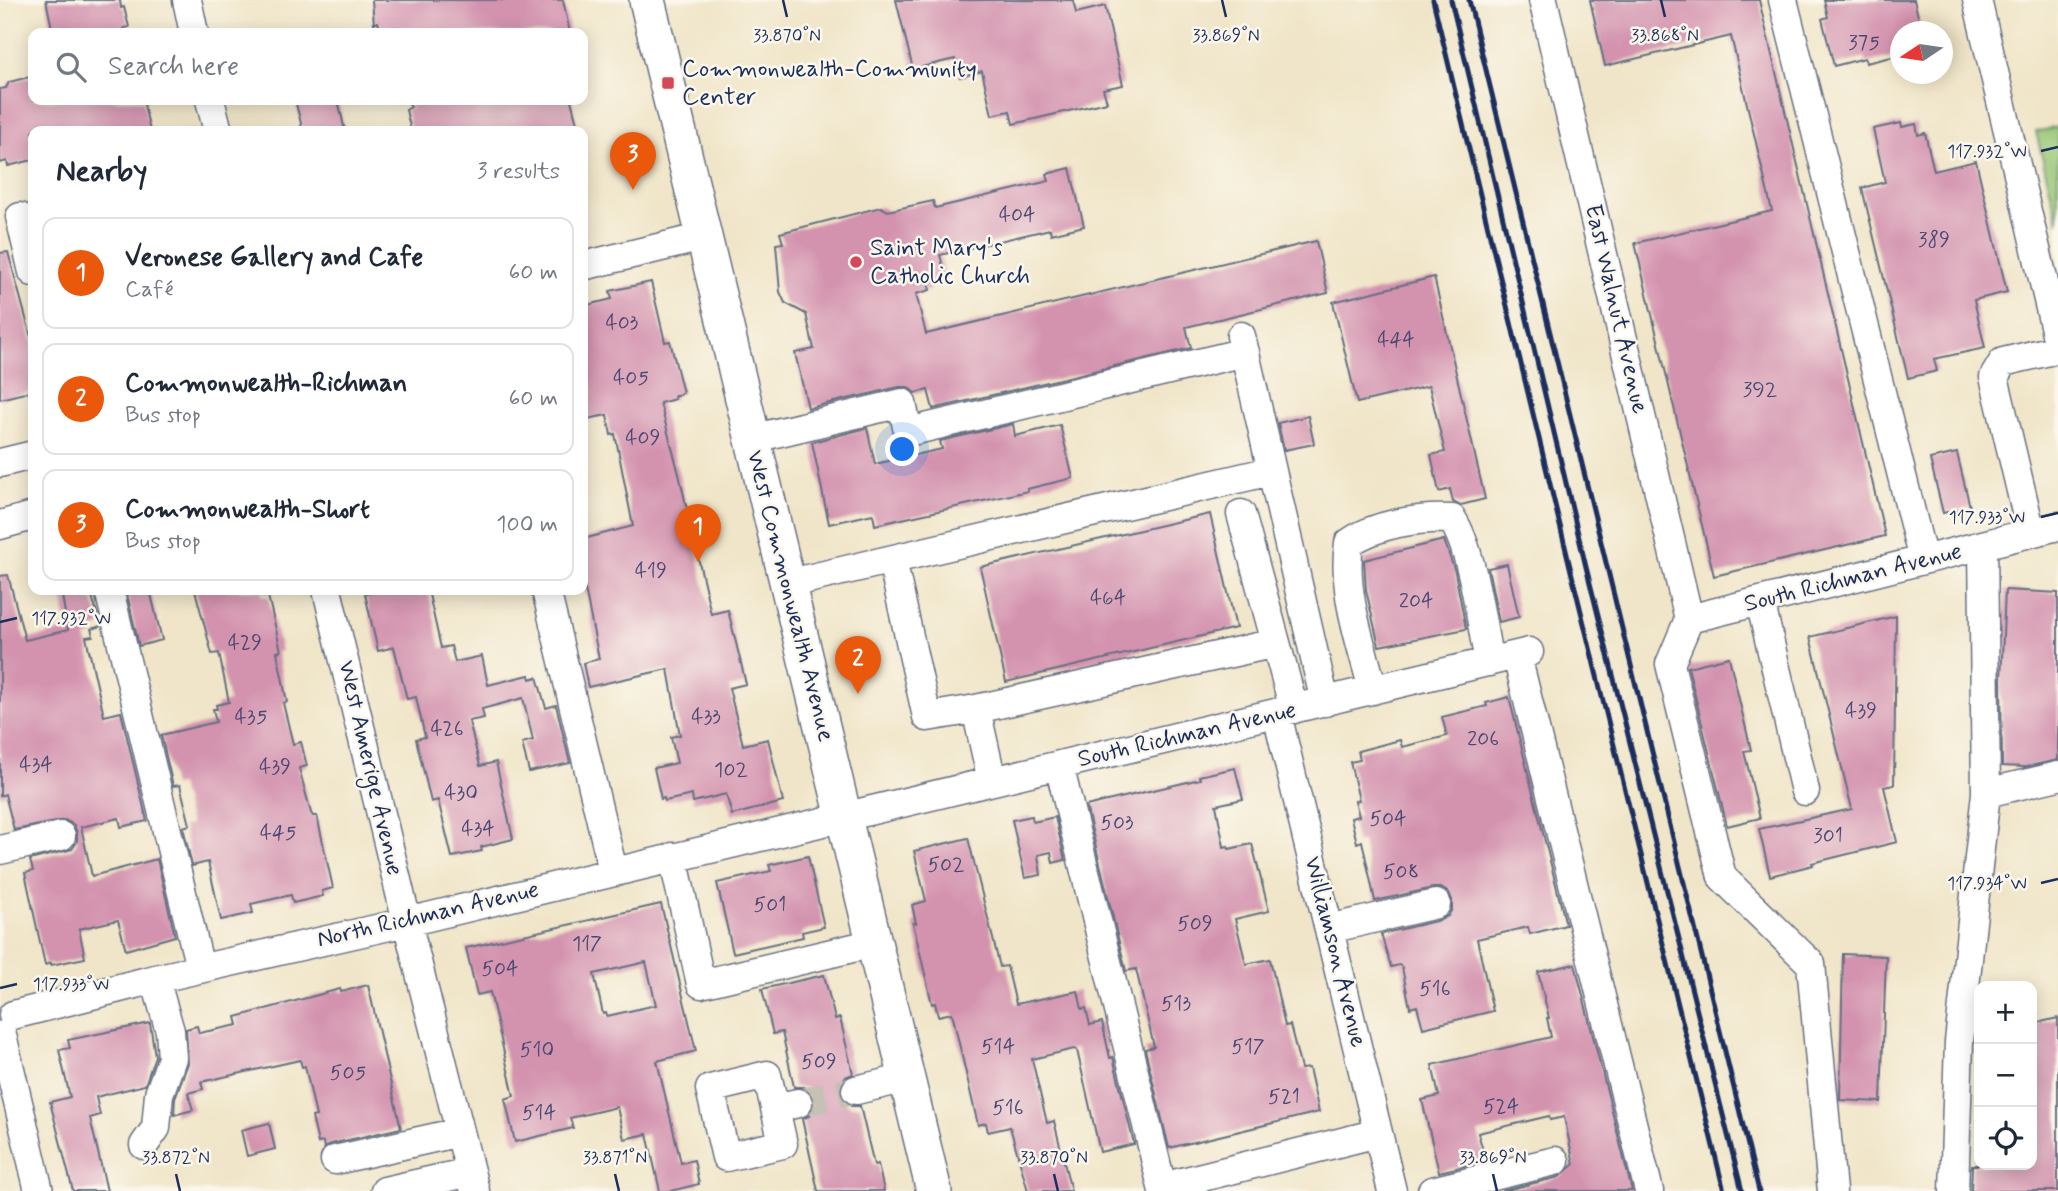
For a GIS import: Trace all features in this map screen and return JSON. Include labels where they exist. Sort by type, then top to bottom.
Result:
[{"type":"main road","name":"West Commonwealth Avenue","points":[[647,0],[934,1191]]},
{"type":"street","points":[[187,0],[193,28]]},
{"type":"street","name":"East Walnut Avenue","points":[[1543,0],[1689,619]]},
{"type":"street","points":[[1783,0],[1923,560]]},
{"type":"street","points":[[1977,0],[2058,342]]},
{"type":"street","points":[[211,105],[217,126]]},
{"type":"street","points":[[18,218],[28,254]]},
{"type":"street","points":[[588,265],[703,237]]},
{"type":"street","points":[[751,439],[902,403],[908,432],[1243,344],[1325,702]]},
{"type":"street","points":[[2031,533],[1994,377],[2003,362],[2058,349]]},
{"type":"street","points":[[0,463],[28,456]]},
{"type":"street","points":[[786,584],[1271,471]]},
{"type":"street","name":"Williamson Avenue","points":[[1241,514],[1276,643],[1286,711],[1329,929],[1392,1191]]},
{"type":"street","points":[[0,525],[28,517]]},
{"type":"street","points":[[1373,690],[1351,602],[1346,566],[1349,543],[1363,533],[1428,517],[1452,519],[1459,530],[1469,564],[1489,662]]},
{"type":"street","name":"South Richman Avenue","points":[[1689,619],[2058,526]]},
{"type":"street","points":[[1954,1191],[1959,1042],[1986,793],[1983,545]]},
{"type":"street","points":[[892,560],[927,718],[1276,643]]},
{"type":"street","points":[[110,595],[200,968]]},
{"type":"street","name":"West Amerige Avenue","points":[[328,595],[473,1181]]},
{"type":"street","points":[[547,595],[613,871]]},
{"type":"street","points":[[1760,601],[1805,791]]},
{"type":"street","points":[[1689,619],[1670,664],[1722,877],[1811,964],[1832,1191]]},
{"type":"street","name":"South Richman Avenue","points":[[844,816],[1523,654],[1649,1191]]},
{"type":"street","points":[[976,709],[992,781]]},
{"type":"street","points":[[1059,765],[1162,1189],[1378,1133]]},
{"type":"street","points":[[1986,793],[2058,776]]},
{"type":"street","name":"North Richman Avenue","points":[[4,1022],[155,979],[407,922],[844,816]]},
{"type":"street","points":[[0,850],[61,836]]},
{"type":"street","points":[[673,857],[701,984],[874,943]]},
{"type":"street","points":[[1329,929],[1436,905]]},
{"type":"street","points":[[144,1145],[156,1128],[159,1094],[172,1058],[170,1031],[155,979]]},
{"type":"street","points":[[4,1022],[39,1191]]},
{"type":"street","points":[[856,1090],[907,1078]]},
{"type":"street","points":[[335,1160],[460,1132]]},
{"type":"street","points":[[1432,1191],[1555,1161]]},
{"type":"street","points":[[385,1191],[473,1181]]},
{"type":"green space","points":[[2058,127],[2058,222],[2036,132]]},
{"type":"building","points":[[46,0],[120,0],[129,27],[124,28],[52,28]]},
{"type":"building","points":[[372,0],[563,0],[569,28],[380,28],[378,22],[374,24]]},
{"type":"building","points":[[896,0],[1073,0],[1076,13],[1105,6],[1123,85],[1103,89],[1107,102],[1013,124],[1010,111],[992,115],[982,71],[960,77],[955,59],[913,69]]},
{"type":"building","points":[[1590,0],[1759,0],[1885,536],[1714,576],[1635,243],[1772,211],[1731,36],[1605,66]]},
{"type":"building","points":[[1824,0],[1914,0],[1919,21],[1890,21],[1890,57],[1866,63],[1865,58],[1834,66],[1822,19],[1828,17]]},
{"type":"building","points":[[28,77],[28,105],[144,105],[149,126],[28,126],[28,161],[8,166],[7,161],[0,163],[0,89],[6,88],[9,82]]},
{"type":"building","points":[[296,105],[339,105],[344,126],[302,126]]},
{"type":"building","points":[[410,105],[572,105],[578,126],[410,126],[406,110],[411,107]]},
{"type":"building","points":[[1901,123],[1902,127],[1916,124],[1918,135],[1925,133],[1934,171],[1976,161],[2007,292],[1974,300],[1985,348],[1934,359],[1937,371],[1908,378],[1862,188],[1885,182],[1873,129]]},
{"type":"building","points":[[1070,168],[1084,226],[1051,234],[1050,229],[940,255],[946,278],[928,282],[930,290],[916,294],[926,334],[1316,241],[1328,293],[1186,327],[1191,348],[933,409],[928,390],[915,393],[908,387],[808,408],[795,353],[814,349],[806,314],[785,303],[780,292],[776,244],[783,243],[780,233],[881,207],[888,211],[933,201],[935,208],[1049,181],[1047,174]]},
{"type":"building","points":[[8,252],[28,326],[28,392],[0,399],[0,253]]},
{"type":"building","points":[[1434,277],[1485,499],[1461,505],[1453,502],[1450,489],[1439,492],[1431,455],[1445,452],[1429,386],[1357,403],[1333,302]]},
{"type":"building","points":[[651,282],[665,342],[670,341],[683,393],[674,396],[675,399],[660,403],[711,614],[728,610],[746,684],[729,688],[743,745],[768,739],[783,802],[732,815],[726,794],[693,802],[692,795],[665,801],[664,798],[661,799],[654,768],[677,763],[671,737],[680,735],[668,669],[588,687],[583,663],[599,659],[586,595],[588,538],[633,526],[615,434],[611,435],[607,415],[588,419],[588,305],[612,299],[610,291]]},
{"type":"building","points":[[1308,416],[1314,444],[1284,450],[1278,423]]},
{"type":"building","points":[[1013,424],[1015,436],[1060,425],[1073,478],[1027,489],[1028,491],[875,525],[873,514],[829,524],[812,442],[867,428],[875,464],[942,449],[940,441]]},
{"type":"building","points":[[1957,453],[1970,507],[1943,513],[1930,459]]},
{"type":"building","points":[[1210,514],[1236,628],[1006,682],[980,567]]},
{"type":"building","points":[[1444,540],[1455,572],[1466,629],[1379,646],[1366,590],[1364,560]]},
{"type":"building","points":[[1507,564],[1519,617],[1499,622],[1488,568]]},
{"type":"building","points":[[8,575],[25,640],[68,630],[62,595],[92,595],[101,626],[91,629],[93,636],[86,637],[104,716],[121,712],[147,821],[121,827],[119,818],[81,827],[92,876],[157,859],[175,936],[126,950],[118,920],[79,929],[85,958],[45,965],[25,873],[33,871],[30,860],[72,849],[77,842],[77,833],[74,825],[65,820],[14,830],[5,794],[0,796],[0,576]]},
{"type":"building","points":[[2005,590],[2058,593],[2058,760],[2025,767],[2002,766],[2001,680]]},
{"type":"building","points":[[127,595],[151,595],[162,640],[139,646]]},
{"type":"building","points":[[196,595],[268,596],[281,651],[277,652],[287,702],[283,703],[293,744],[301,742],[307,766],[299,768],[311,813],[317,816],[333,888],[322,891],[323,896],[293,903],[291,895],[251,904],[253,913],[221,920],[208,862],[192,866],[183,827],[190,825],[180,785],[173,786],[161,735],[216,722],[213,709],[217,709],[216,705],[229,702],[219,653],[212,654]]},
{"type":"building","points":[[365,595],[429,595],[441,648],[451,646],[455,662],[482,656],[488,685],[529,675],[530,679],[537,677],[546,708],[556,705],[570,763],[529,772],[522,743],[533,740],[523,698],[482,709],[484,718],[469,721],[480,766],[496,762],[513,839],[481,847],[482,851],[452,857],[438,800],[431,802],[416,739],[425,737],[416,697],[407,699],[394,647],[378,651]]},
{"type":"building","points":[[1896,616],[1894,785],[1884,787],[1897,842],[1770,876],[1759,829],[1852,809],[1810,637]]},
{"type":"building","points":[[1729,657],[1751,750],[1744,751],[1760,818],[1727,826],[1688,667]]},
{"type":"building","points":[[1509,697],[1566,925],[1530,934],[1528,927],[1477,939],[1493,1011],[1423,1028],[1417,1006],[1410,1008],[1402,967],[1391,967],[1381,934],[1440,920],[1448,916],[1452,909],[1452,900],[1449,893],[1441,888],[1433,888],[1375,901],[1362,841],[1357,843],[1351,818],[1359,816],[1355,801],[1359,800],[1350,762],[1360,760],[1358,751],[1400,740],[1402,747],[1447,736],[1442,717],[1487,706],[1486,703]]},
{"type":"building","points":[[1235,768],[1243,799],[1216,805],[1224,847],[1228,846],[1229,849],[1252,844],[1269,911],[1235,919],[1246,964],[1270,959],[1285,1026],[1290,1025],[1301,1069],[1309,1068],[1319,1112],[1169,1148],[1145,1049],[1154,1047],[1136,969],[1126,971],[1086,806]]},
{"type":"building","points":[[1032,816],[1033,822],[1055,817],[1065,860],[1053,863],[1051,852],[1038,855],[1041,875],[1025,878],[1012,820]]},
{"type":"building","points":[[968,838],[1000,967],[1007,966],[1016,1004],[1078,991],[1082,1009],[1086,1008],[1090,1025],[1102,1022],[1110,1058],[1113,1057],[1134,1144],[1100,1152],[1077,1050],[1032,1059],[1047,1123],[1054,1121],[1071,1191],[1028,1191],[1010,1127],[988,1132],[986,1123],[978,1125],[952,1013],[938,1016],[935,1003],[932,1004],[913,923],[916,923],[912,905],[926,901],[914,851]]},
{"type":"building","points":[[808,856],[824,927],[802,932],[803,937],[733,953],[717,883],[771,871],[769,865]]},
{"type":"building","points":[[661,904],[696,1051],[657,1061],[681,1163],[694,1160],[699,1184],[660,1191],[647,1134],[624,1139],[617,1107],[570,1118],[573,1128],[515,1142],[505,1099],[514,1096],[490,992],[477,995],[466,948]],"holes":[[[646,962],[656,1005],[607,1016],[606,1013],[603,1014],[594,974]]]},
{"type":"building","points":[[1843,954],[1886,956],[1881,1102],[1840,1100]]},
{"type":"building","points":[[1575,964],[1632,1191],[1502,1191],[1559,1177],[1574,1164],[1564,1117],[1550,1120],[1549,1116],[1478,1133],[1486,1161],[1439,1172],[1422,1100],[1439,1096],[1432,1065],[1551,1037],[1538,972]]},
{"type":"building","points":[[824,975],[835,1019],[840,1018],[853,1074],[845,1077],[840,1085],[840,1094],[843,1101],[851,1106],[860,1106],[874,1165],[878,1164],[884,1191],[818,1191],[802,1119],[809,1116],[814,1109],[814,1099],[804,1087],[794,1087],[782,1032],[773,1034],[762,989]]},
{"type":"building","points":[[368,985],[401,1128],[331,1144],[324,1148],[323,1142],[318,1143],[312,1117],[316,1116],[305,1066],[302,1067],[300,1060],[201,1082],[203,1089],[188,1093],[193,1110],[174,1115],[175,1098],[188,1063],[186,1029],[197,1026],[199,1033],[238,1025],[236,1017],[340,989],[341,992]]},
{"type":"building","points":[[2058,1018],[2058,1191],[1971,1191],[1972,1165],[1974,1170],[2037,1170],[2037,1023]]},
{"type":"building","points":[[150,1023],[155,1056],[145,1085],[96,1097],[100,1115],[90,1118],[107,1191],[73,1191],[50,1102],[70,1097],[59,1050],[70,1048],[68,1040]]},
{"type":"building","points":[[269,1123],[275,1149],[247,1156],[241,1130]]},
{"type":"tunnel","points":[[798,1103],[856,1090]]},
{"type":"railway","points":[[1433,0],[1724,1191]]},
{"type":"railway","points":[[1451,0],[1586,567],[1742,1191]]},
{"type":"railway","points":[[1469,0],[1759,1191]]},
{"type":"place","name":"Commonwealth-Community Center","points":[[668,83]]},
{"type":"place","name":"Commonwealth-Short","points":[[633,190]]},
{"type":"place","name":"Saint Mary's Catholic Church","points":[[856,262]]},
{"type":"place","name":"Veronese Gallery and Cafe","points":[[698,562]]},
{"type":"place","name":"Commonwealth-Richman","points":[[858,694]]}]
